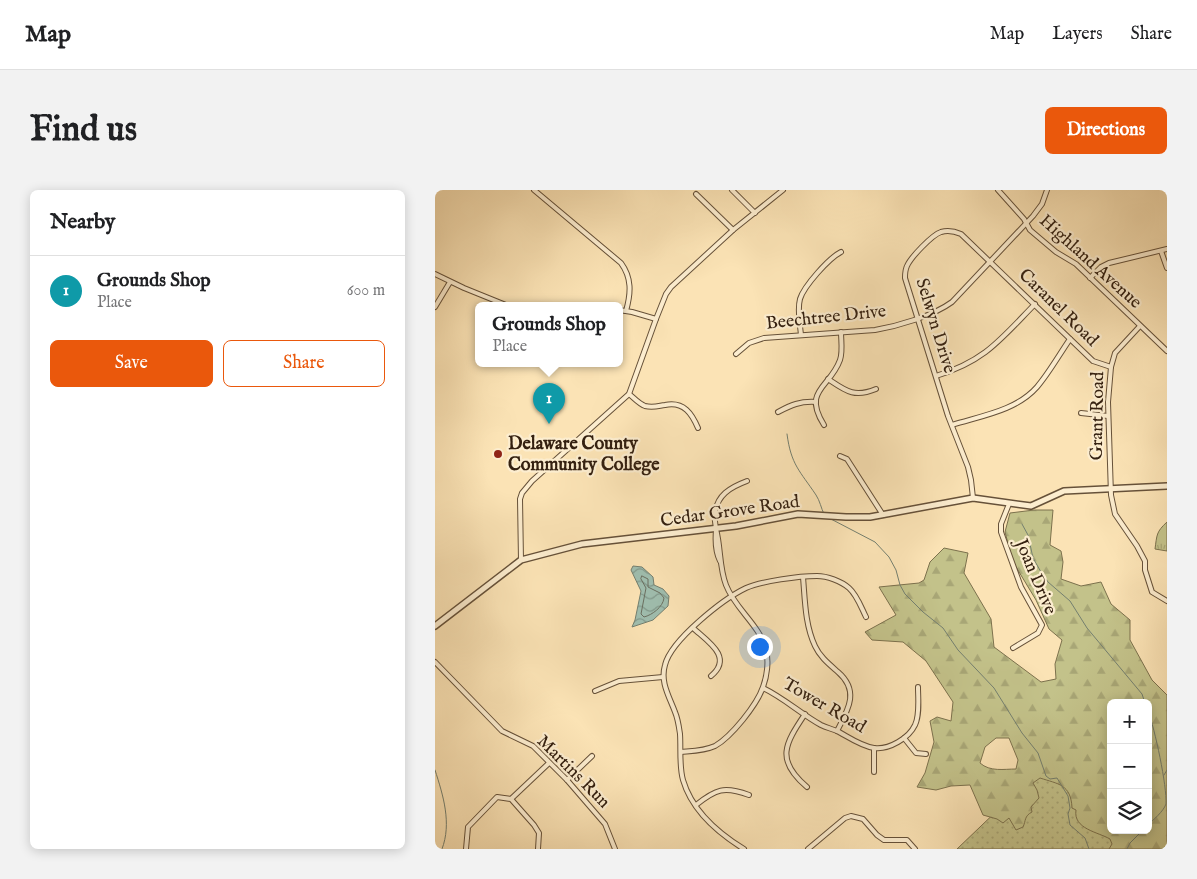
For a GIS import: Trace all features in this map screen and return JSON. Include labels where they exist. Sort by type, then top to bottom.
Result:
[{"type":"street","points":[[534,190],[621,263],[627,272],[630,288],[626,311]]},
{"type":"street","points":[[732,190],[755,213]]},
{"type":"street","points":[[521,560],[520,505],[522,493],[532,481],[629,394],[655,319],[671,287],[733,230],[783,190]]},
{"type":"street","name":"Highland Avenue","points":[[998,190],[1031,230],[1056,252],[1072,261],[1167,352]]},
{"type":"street","name":"Beechtree Drive","points":[[736,354],[755,340],[882,328],[938,311],[952,302],[1039,209],[1047,190]]},
{"type":"street","points":[[696,194],[733,230]]},
{"type":"street","name":"Selwyn Drive","points":[[973,498],[968,467],[952,425],[905,278],[906,269],[911,259],[933,236],[944,231],[957,232],[991,262]]},
{"type":"street","points":[[1090,278],[1101,267],[1109,263],[1167,249]]},
{"type":"street","points":[[1161,251],[1167,268]]},
{"type":"street","points":[[801,335],[800,298],[833,257],[841,252]]},
{"type":"street","name":"Caranel Road","points":[[991,262],[1093,361],[1111,368]]},
{"type":"street","points":[[435,274],[499,302]]},
{"type":"street","points":[[435,307],[451,282]]},
{"type":"street","points":[[936,376],[958,369],[980,357],[999,341],[1035,304]]},
{"type":"street","points":[[623,311],[655,319]]},
{"type":"street","name":"Grant Road","points":[[1140,326],[1115,353],[1111,368],[1108,416],[1111,487],[1115,514],[1145,561],[1145,570],[1152,592],[1167,601]]},
{"type":"street","points":[[824,425],[817,413],[816,402],[819,392],[837,367],[841,357],[841,332]]},
{"type":"street","points":[[952,425],[1011,406],[1027,397],[1038,386],[1070,339]]},
{"type":"street","points":[[828,379],[851,393],[866,393],[876,389]]},
{"type":"street","points":[[629,394],[647,406],[658,407],[672,404],[680,406],[692,415],[698,428]]},
{"type":"street","points":[[778,412],[801,402],[816,402]]},
{"type":"street","points":[[1081,413],[1108,416]]},
{"type":"street","points":[[840,456],[847,459],[883,516]]},
{"type":"street","points":[[681,752],[701,751],[715,746],[723,740],[749,711],[763,688],[767,661],[766,650],[755,628],[731,596],[723,576],[721,561],[717,554],[715,509],[719,499],[729,489],[747,481]]},
{"type":"street","name":"Cedar Grove Road","points":[[435,626],[521,560],[582,544],[716,529],[752,524],[798,514],[851,517],[883,516],[973,498],[1031,506],[1064,490],[1167,486]]},
{"type":"street","name":"Joan Drive","points":[[1009,504],[1001,524],[1001,532],[1021,587],[1041,624],[1038,633],[1013,648]]},
{"type":"street","points":[[744,849],[725,837],[703,816],[682,779],[677,718],[663,677],[669,655],[705,615],[731,596],[755,585],[817,576],[828,578],[849,588],[865,617]]},
{"type":"street","points":[[803,578],[808,623],[815,646],[826,662],[847,682],[850,690],[849,708],[837,731]]},
{"type":"street","points":[[693,628],[718,652],[719,666],[717,671],[711,676]]},
{"type":"street","name":"Martins Run","points":[[435,662],[502,731],[533,746],[567,780],[605,824],[615,849]]},
{"type":"street","points":[[595,691],[619,682],[663,677]]},
{"type":"street","points":[[918,687],[916,724],[904,738],[916,754],[926,754]]},
{"type":"street","name":"Tower Road","points":[[763,688],[778,695],[822,725],[861,744],[882,748],[897,743],[904,738]]},
{"type":"street","points":[[805,714],[791,734],[785,753],[796,778],[807,787]]},
{"type":"street","points":[[874,748],[874,772]]},
{"type":"street","points":[[567,780],[592,756]]},
{"type":"street","points":[[511,799],[549,763]]},
{"type":"street","points":[[696,805],[711,793],[720,790],[735,790],[749,795]]},
{"type":"street","points":[[467,849],[468,827],[497,797],[511,799],[539,832],[538,849]]},
{"type":"street","points":[[808,849],[845,818],[854,816],[863,819],[884,840],[907,840],[915,849]]},
{"type":"green space","points":[[1053,510],[1050,545],[1061,551],[1063,562],[1061,579],[1081,586],[1101,582],[1111,604],[1130,620],[1130,640],[1152,680],[1167,695],[1167,849],[1109,849],[1112,844],[1110,839],[1087,829],[1078,822],[1076,810],[1072,808],[1069,794],[1066,790],[1058,784],[1040,778],[1033,783],[1039,798],[1031,807],[1032,812],[1026,817],[1023,827],[1016,830],[1009,818],[1003,823],[983,815],[970,785],[951,786],[936,790],[917,787],[925,773],[934,742],[930,721],[937,717],[951,721],[953,702],[926,661],[903,642],[872,640],[865,632],[896,615],[879,587],[919,583],[924,580],[930,562],[944,548],[968,553],[964,573],[991,619],[994,647],[1041,682],[1056,679],[1055,664],[1062,640],[1049,629],[1036,600],[1013,562],[1005,532],[1010,513]],"holes":[[[996,738],[1009,738],[1018,760],[1016,769],[993,769],[980,763],[985,747]]]},
{"type":"green space","points":[[1167,522],[1167,551],[1155,549],[1158,534]]},
{"type":"green space","points":[[1051,759],[1107,825],[1107,834],[1152,834],[1167,849],[957,849]]},
{"type":"water","points":[[633,566],[642,567],[653,577],[654,585],[663,589],[669,596],[668,606],[653,620],[632,627],[641,591],[631,570]]},
{"type":"waterway","points":[[787,434],[794,461],[817,497],[824,514]]},
{"type":"waterway","points":[[829,518],[875,542],[889,557],[905,594],[943,628],[958,650],[994,688],[1022,733],[1038,753],[1046,776],[1050,779],[1057,778],[1068,796],[1070,825],[1085,838],[1089,849]]},
{"type":"waterway","points":[[1022,524],[1028,535],[1033,558],[1041,572],[1048,582],[1070,601],[1087,628],[1142,694],[1144,699]]},
{"type":"waterway","points":[[1152,724],[1166,796],[1165,807],[1152,821]]},
{"type":"waterway","points":[[435,770],[446,819],[445,839],[442,849]]},
{"type":"waterway","points":[[1164,775],[1167,770]]},
{"type":"waterway","points":[[1127,849],[1139,834]]},
{"type":"place","name":"Grounds Shop","points":[[549,424]]},
{"type":"place","name":"Delaware County Community College","points":[[498,454]]}]
